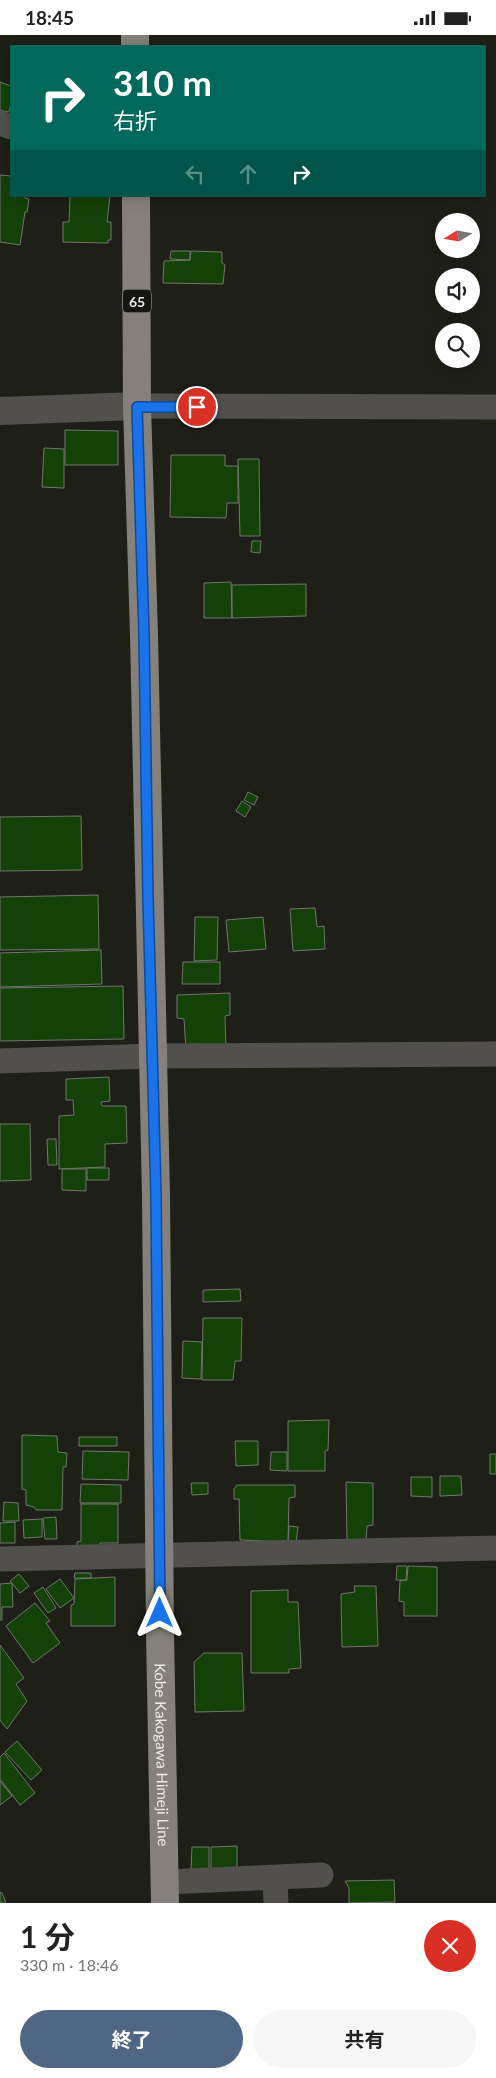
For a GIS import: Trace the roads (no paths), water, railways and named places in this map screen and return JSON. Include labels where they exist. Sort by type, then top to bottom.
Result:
[{"type":"main road","name":"Kobe Kakogawa Himeji Line","points":[[136,197],[137,407],[144,635],[156,1196],[165,1893]]},
{"type":"street","points":[[0,411],[137,407],[496,407]]},
{"type":"street","points":[[0,1061],[152,1056],[496,1054]]},
{"type":"street","points":[[0,1559],[496,1549]]},
{"type":"street","points":[[165,1893],[275,1878],[321,1875]]},
{"type":"street","points":[[275,1878],[276,1903]]}]
